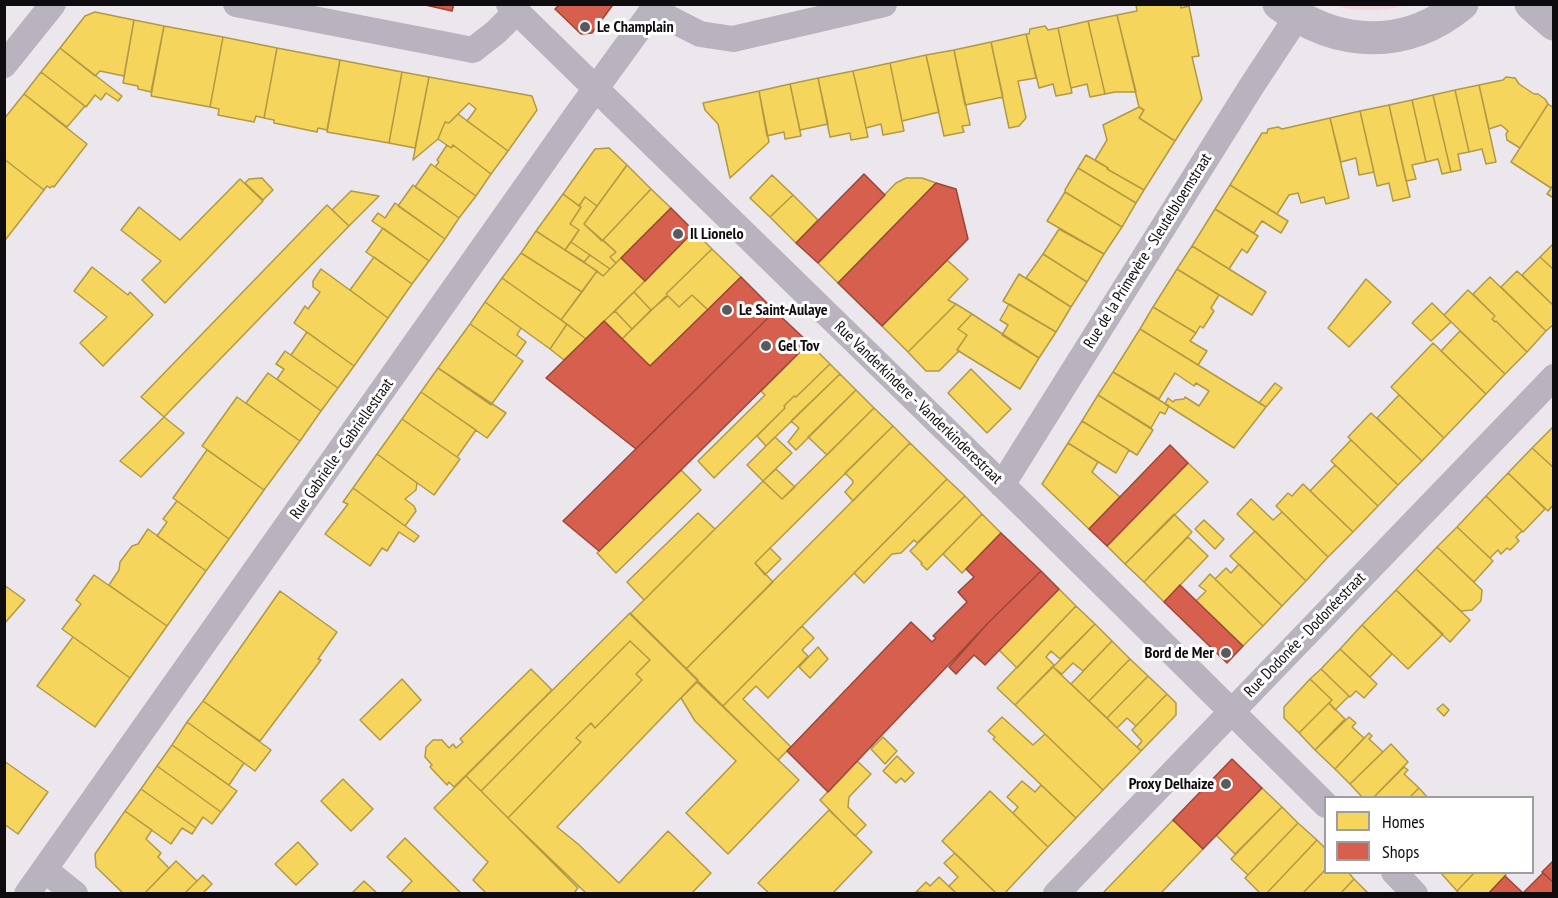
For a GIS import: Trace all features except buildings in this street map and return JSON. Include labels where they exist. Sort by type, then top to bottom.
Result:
[{"type":"street","points":[[4,65],[53,4]]},
{"type":"street","points":[[236,4],[473,50],[496,32],[513,8]]},
{"type":"street","points":[[655,7],[700,33],[733,39],[884,4]]},
{"type":"street","points":[[1288,11],[1315,27],[1355,37],[1376,38],[1416,31],[1435,23],[1462,4]]},
{"type":"street","points":[[1532,4],[1554,24]]},
{"type":"street","name":"Rue Gabrielle - Gabriellestraat","points":[[27,894],[655,7]]},
{"type":"street","name":"Rue Vanderkindere - Vanderkinderestraat","points":[[513,8],[1324,803]]},
{"type":"street","name":"Rue de la Primevère - Sleutelbloemstraat","points":[[1002,485],[1251,87],[1288,11]]},
{"type":"street","name":"Rue Dodonée - Dodonéestraat","points":[[1056,894],[1554,377]]},
{"type":"street","points":[[45,870],[75,894]]},
{"type":"street","points":[[1395,874],[1415,894]]},
{"type":"shaded area","points":[[1336,5],[1409,5],[1381,10],[1354,10]]},
{"type":"place","name":"Le Champlain","points":[[585,27]]},
{"type":"place","name":"Il Lionelo","points":[[678,234]]},
{"type":"place","name":"Le Saint-Aulaye","points":[[727,310]]},
{"type":"place","name":"Gel Tov","points":[[766,346]]},
{"type":"place","name":"Bord de Mer","points":[[1226,653]]},
{"type":"place","name":"Proxy Delhaize","points":[[1226,784]]}]
